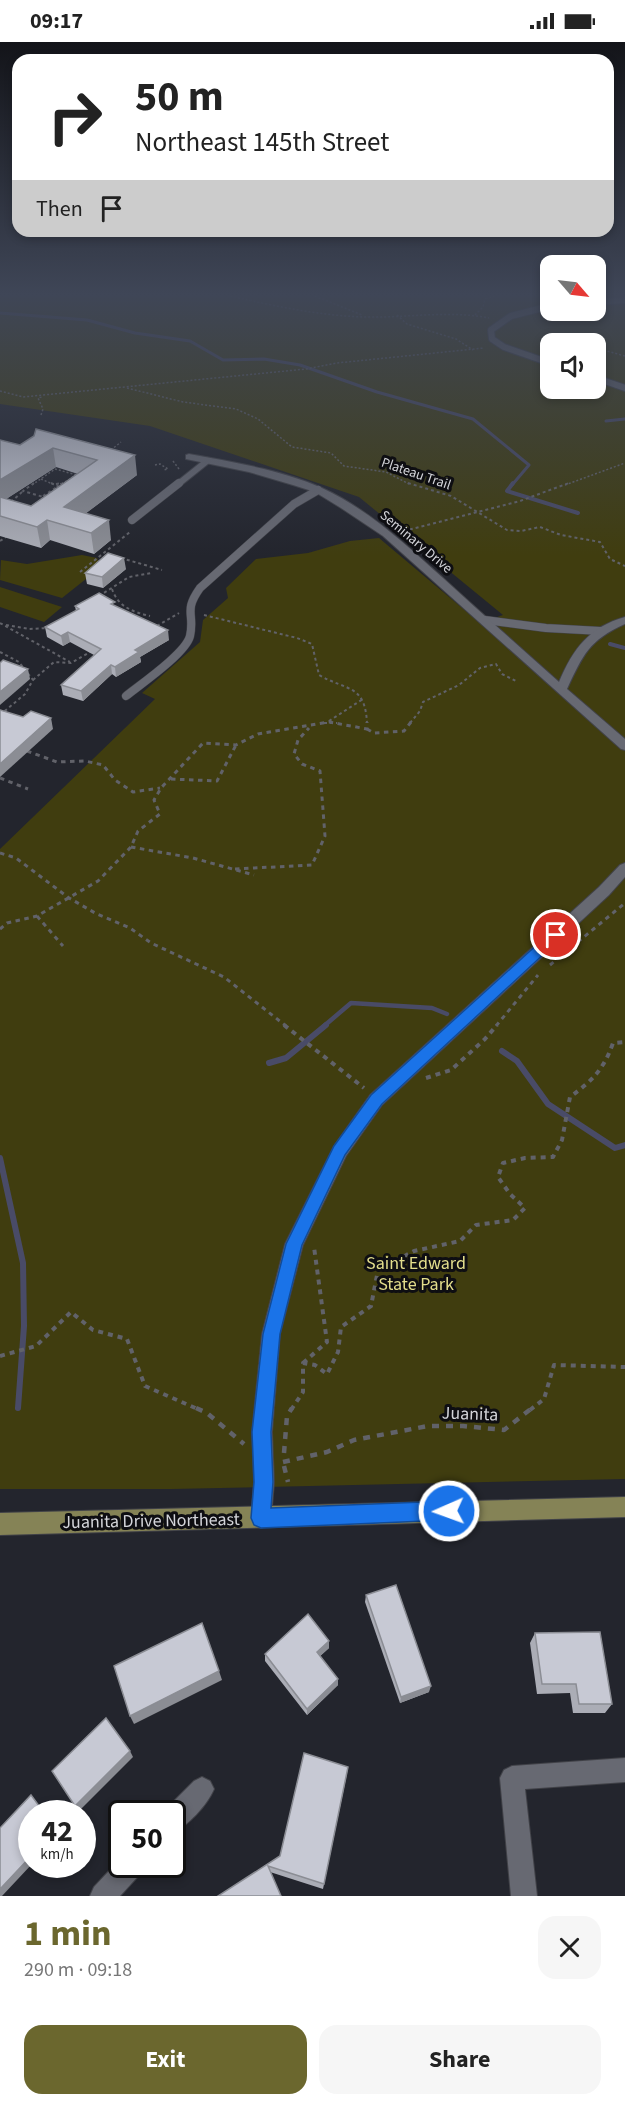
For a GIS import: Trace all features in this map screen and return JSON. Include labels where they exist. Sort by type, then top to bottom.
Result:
[{"type":"main road","name":"Juanita Drive Northeast","points":[[0,1524],[625,1507]]},
{"type":"street","name":"Seminary Drive","points":[[189,457],[251,469],[318,490],[387,534],[625,746]]},
{"type":"street","points":[[561,690],[574,657],[585,642],[601,630],[625,620]]},
{"type":"street","points":[[261,1518],[264,1482],[262,1432],[271,1334],[294,1244],[340,1151],[376,1100],[604,891],[625,868]]},
{"type":"street","points":[[524,1896],[512,1778],[625,1770]]},
{"type":"street","points":[[186,1806],[202,1789]]},
{"type":"street","points":[[103,1896],[119,1878]]},
{"type":"lane","points":[[609,383],[625,388]]},
{"type":"lane","points":[[132,520],[207,461]]},
{"type":"lane","points":[[126,696],[181,650],[190,637],[190,602],[200,588],[294,504],[318,490]]},
{"type":"lane","points":[[485,620],[546,628],[601,630]]},
{"type":"path","points":[[0,391],[32,397],[179,383]]},
{"type":"path","name":"Plateau Trail","points":[[127,388],[183,402],[236,409],[258,418],[292,447],[331,453],[344,466],[386,472],[415,487],[451,496],[507,530],[521,531],[540,527],[561,535],[600,542],[610,559],[625,566]]},
{"type":"path","points":[[32,397],[55,394]]},
{"type":"path","points":[[38,398],[43,409],[41,415]]},
{"type":"path","points":[[111,449],[121,442]]},
{"type":"path","points":[[387,534],[422,528],[520,501],[625,463]]},
{"type":"path","points":[[155,465],[160,464],[168,469],[163,470]]},
{"type":"path","points":[[20,504],[9,501],[55,469],[95,480],[57,508]]},
{"type":"path","points":[[43,496],[56,485],[76,474]]},
{"type":"path","points":[[41,479],[66,487],[68,485],[65,482]]},
{"type":"path","points":[[74,489],[81,491]]},
{"type":"path","points":[[23,491],[64,503]]},
{"type":"path","points":[[80,572],[132,530]]},
{"type":"path","points":[[0,541],[6,537]]},
{"type":"path","points":[[114,556],[162,570]]},
{"type":"path","points":[[98,597],[136,573],[151,573]]},
{"type":"path","points":[[112,589],[113,598],[117,603],[150,616]]},
{"type":"path","points":[[137,612],[141,615],[137,620]]},
{"type":"path","points":[[155,627],[171,615],[189,613],[223,618],[270,633],[301,637],[312,644],[319,675],[328,681],[350,687],[363,699],[367,729]]},
{"type":"path","points":[[2,624],[29,629],[53,627]]},
{"type":"path","points":[[2,624],[71,663]]},
{"type":"path","points":[[0,651],[28,672],[33,680]]},
{"type":"path","points":[[0,715],[25,694],[33,680],[54,662],[71,663],[90,652]]},
{"type":"path","points":[[328,722],[367,729],[374,733],[404,730],[420,711],[423,702],[462,684],[476,669],[487,664],[496,664],[502,674],[518,682]]},
{"type":"path","points":[[0,929],[7,923],[37,916],[98,881],[131,847],[138,831],[160,814],[154,800],[161,788],[203,743],[236,745],[258,734],[310,727],[328,722],[363,699]]},
{"type":"path","points":[[235,869],[312,866],[325,836],[320,771],[302,764],[294,754],[298,740],[310,727]]},
{"type":"path","points":[[171,778],[218,781],[236,745]]},
{"type":"path","points":[[20,748],[57,762],[85,761],[103,765],[115,780],[133,792],[161,788]]},
{"type":"path","points":[[0,778],[28,789]]},
{"type":"path","points":[[131,847],[161,851],[254,875]]},
{"type":"path","points":[[0,853],[16,858],[32,868],[45,881],[95,913],[130,928],[151,943],[224,977],[376,1100]]},
{"type":"path","points":[[549,966],[625,903]]},
{"type":"path","points":[[37,916],[63,946]]},
{"type":"path","points":[[419,1080],[451,1070],[485,1039],[521,998],[540,972]]},
{"type":"path","points":[[303,1363],[315,1365],[327,1374],[335,1365],[339,1352],[341,1327],[371,1306],[378,1270],[414,1251],[460,1241],[476,1225],[513,1220],[525,1208],[510,1194],[498,1177],[503,1163],[525,1158],[553,1157],[562,1140],[570,1097],[606,1067],[614,1043],[625,1042]]},
{"type":"path","points":[[288,1482],[283,1462],[287,1416],[303,1392],[303,1363],[327,1342],[313,1245]]},
{"type":"path","points":[[0,1356],[36,1346],[71,1312],[93,1330],[127,1339],[145,1386],[207,1413],[247,1447]]},
{"type":"path","name":"Juanita","points":[[283,1462],[327,1452],[354,1440],[428,1426],[463,1426],[504,1431],[544,1399],[554,1365],[625,1367]]},
{"type":"green space","name":"Saint Edward State Park","points":[[0,383],[540,383],[540,399],[606,399],[606,383],[625,383],[625,1479],[172,1489],[0,1489],[0,849],[155,699],[142,693],[200,642],[203,620],[228,598],[226,588],[256,559],[308,553],[350,541],[379,538],[480,623],[503,615],[359,497],[150,426],[0,404]]},
{"type":"green space","points":[[82,555],[97,558],[99,563],[96,571],[62,598],[0,580],[1,560],[27,564]]},
{"type":"green space","points":[[0,587],[62,607],[44,622],[0,607]]},
{"type":"building","points":[[36,429],[135,455],[64,507],[109,520],[91,533],[47,520],[37,527],[0,516],[0,497],[31,506],[97,460],[53,448],[0,480],[0,440],[20,445],[34,436]]},
{"type":"building","points":[[108,553],[124,558],[102,577],[85,573]]},
{"type":"building","points":[[99,593],[115,602],[111,604],[168,630],[135,650],[139,652],[115,667],[111,665],[81,691],[61,685],[101,649],[68,632],[61,636],[45,627],[79,609],[75,606]]},
{"type":"building","points":[[3,660],[28,669],[0,692],[0,663]]},
{"type":"building","points":[[0,710],[23,717],[31,711],[51,718],[0,764]]},
{"type":"building","points":[[396,1585],[431,1686],[401,1697],[366,1595]]},
{"type":"building","points":[[308,1614],[329,1641],[317,1652],[338,1679],[307,1709],[265,1654]]},
{"type":"building","points":[[202,1623],[219,1671],[130,1716],[114,1666]]},
{"type":"building","points":[[600,1632],[612,1704],[579,1704],[576,1684],[542,1684],[535,1633]]},
{"type":"building","points":[[106,1718],[130,1751],[81,1800],[71,1800],[52,1771]]},
{"type":"building","points":[[304,1753],[348,1767],[324,1884],[268,1866],[281,1896],[218,1896],[280,1856]]},
{"type":"building","points":[[18,1809],[18,1870],[0,1889],[0,1828]]},
{"type":"waterway","points":[[350,383],[473,419],[529,465],[512,485]]},
{"type":"waterway","points":[[606,421],[625,419]]},
{"type":"waterway","points":[[513,483],[507,491],[578,513]]},
{"type":"waterway","points":[[610,644],[625,648]]},
{"type":"waterway","points":[[324,1026],[351,1003],[432,1008],[447,1014]]},
{"type":"waterway","points":[[269,1063],[286,1058],[326,1025]]},
{"type":"waterway","points":[[502,1051],[517,1061],[548,1104],[615,1148],[625,1145]]},
{"type":"waterway","points":[[0,1158],[23,1263],[24,1326],[18,1408]]},
{"type":"route","points":[[449,1511],[261,1518],[264,1482],[262,1432],[271,1334],[294,1244],[340,1151],[376,1100],[556,935]]}]
